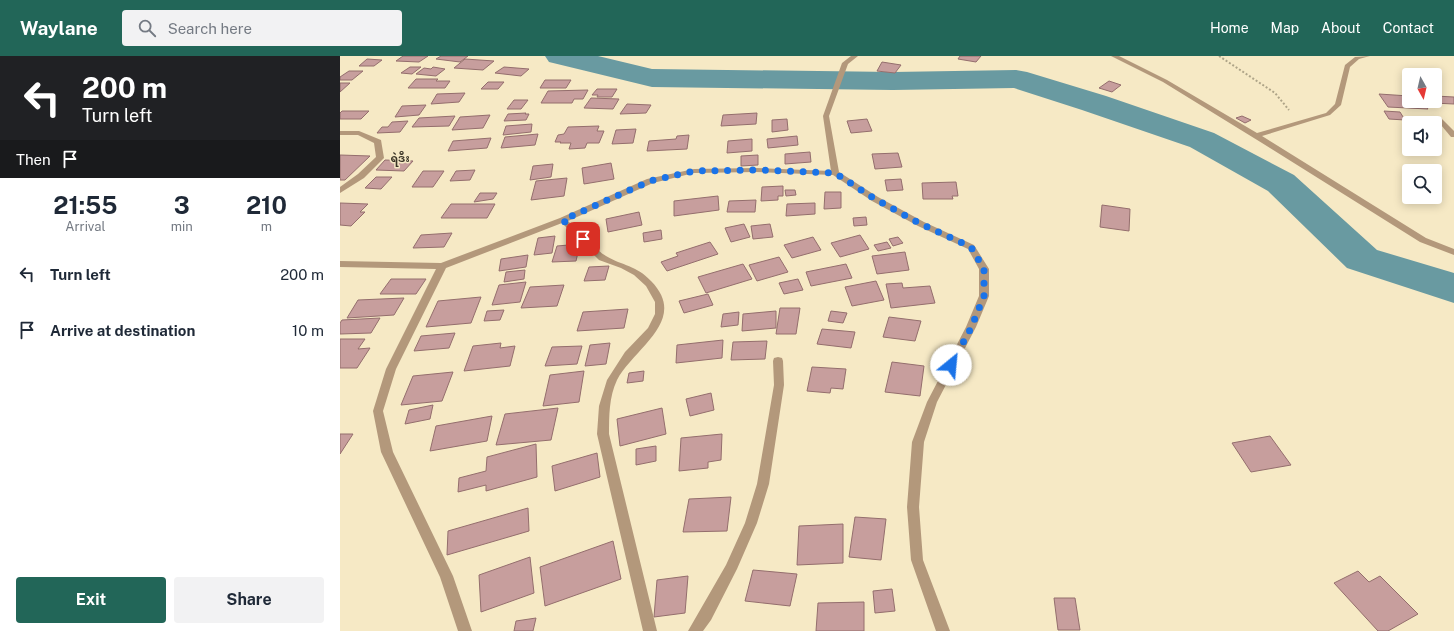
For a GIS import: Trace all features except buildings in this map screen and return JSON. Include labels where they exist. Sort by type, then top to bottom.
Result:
[{"type":"street","points":[[835,173],[826,116],[845,63],[855,56]]},
{"type":"street","points":[[1114,56],[1165,81],[1423,240],[1454,252]]},
{"type":"street","points":[[1256,136],[1328,114],[1338,105],[1347,66],[1357,58],[1367,56]]},
{"type":"street","points":[[1442,122],[1454,135]]},
{"type":"street","points":[[340,133],[359,133],[378,142],[380,158],[361,176],[340,191]]},
{"type":"street","points":[[340,264],[442,266],[563,220],[650,181],[694,171],[756,170],[835,173],[875,199],[921,224],[971,247],[984,269],[984,296],[971,328],[932,402],[918,442],[913,508],[917,560],[943,631]]},
{"type":"street","points":[[563,220],[602,258],[624,266],[637,273],[649,284],[660,302],[660,314],[652,330],[629,355],[612,380],[604,406],[603,434],[650,631]]},
{"type":"street","points":[[442,266],[391,369],[378,411],[387,452],[446,576],[465,631]]},
{"type":"street","points":[[695,631],[706,615],[730,569],[751,523],[763,484],[779,384],[778,361]]},
{"type":"path","points":[[1220,56],[1275,93],[1299,123]]},
{"type":"waterway","points":[[560,56],[652,78],[893,81],[1016,79],[1094,103],[1202,140],[1281,183],[1362,259],[1454,288]]},
{"type":"district","name":"ရဲဒီး","points":[[400,158]]},
{"type":"route","points":[[583,239],[563,220],[650,181],[694,171],[756,170],[835,173],[875,199],[921,224],[971,247],[984,269],[984,296],[971,328],[951,365]]}]
